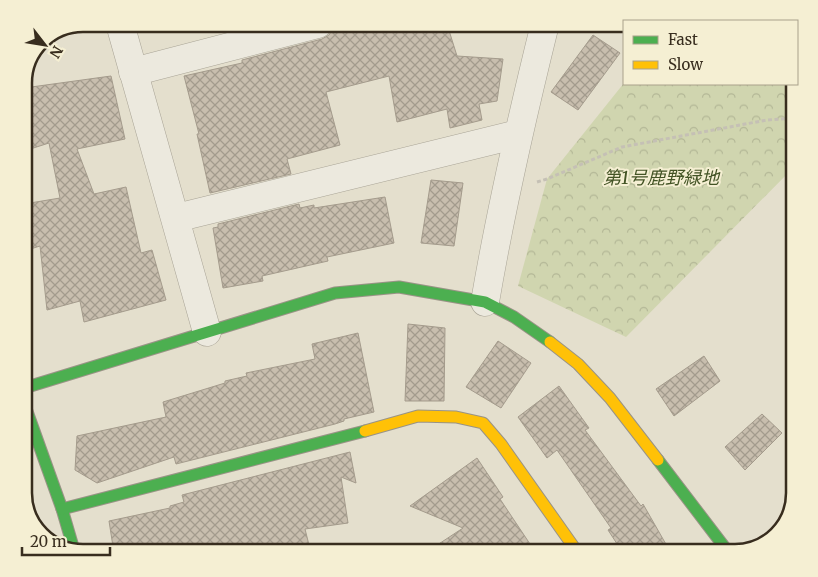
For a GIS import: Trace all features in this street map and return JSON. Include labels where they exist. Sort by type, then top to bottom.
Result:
[{"type":"street","points":[[122,32],[207,332]]},
{"type":"street","points":[[133,72],[287,32]]},
{"type":"street","points":[[485,302],[506,188],[543,32]]},
{"type":"street","points":[[176,218],[518,134]]},
{"type":"street","points":[[33,385],[335,293],[399,286],[485,302],[514,316],[578,364],[610,398],[722,544]]},
{"type":"street","points":[[62,509],[339,439],[418,416],[456,417],[483,423],[572,544]]},
{"type":"street","points":[[33,428],[72,543]]},
{"type":"path","points":[[506,188],[547,180],[622,147],[767,120],[786,119]]},
{"type":"green space","name":"第1号鹿野緑地","points":[[623,84],[786,85],[786,175],[626,337],[518,286],[547,179]]},
{"type":"building","points":[[331,32],[450,32],[457,56],[503,59],[497,101],[479,104],[482,120],[450,128],[447,109],[397,122],[389,76],[326,92],[340,145],[287,159],[291,174],[210,193],[197,134],[199,134],[184,76],[242,63],[242,60],[322,39]]},
{"type":"building","points":[[593,35],[620,53],[578,110],[551,92]]},
{"type":"building","points":[[111,76],[125,139],[77,149],[94,194],[126,187],[141,253],[152,250],[166,300],[84,322],[80,301],[47,310],[40,246],[33,248],[33,202],[60,198],[49,143],[33,148],[33,87]]},
{"type":"building","points":[[431,180],[463,183],[454,246],[421,243]]},
{"type":"building","points":[[385,197],[394,243],[327,257],[328,261],[262,276],[263,281],[223,288],[213,228],[218,227],[218,224],[299,204],[300,208],[314,205],[314,208]]},
{"type":"building","points":[[408,324],[445,328],[444,401],[405,401]]},
{"type":"building","points":[[358,333],[374,412],[344,419],[344,421],[335,424],[176,464],[174,457],[97,483],[75,470],[77,436],[166,417],[163,402],[225,383],[225,381],[247,376],[246,373],[315,359],[312,344]]},
{"type":"building","points":[[498,341],[531,363],[501,408],[466,387]]},
{"type":"building","points":[[704,356],[720,381],[674,416],[656,389]]},
{"type":"building","points":[[559,386],[589,428],[585,430],[641,506],[643,504],[666,544],[617,544],[608,530],[611,528],[557,450],[547,458],[518,417]]},
{"type":"building","points":[[762,414],[782,433],[745,470],[725,447]]},
{"type":"building","points":[[350,452],[356,483],[341,477],[348,523],[305,529],[309,544],[113,544],[109,521],[170,508],[170,506],[184,502],[182,495]]},
{"type":"building","points":[[477,458],[503,497],[500,499],[530,544],[439,544],[463,528],[410,506]]},
{"type":"traffic: fast","points":[[33,385],[335,293],[399,287],[485,302],[514,317],[550,342]]},
{"type":"traffic: fast","points":[[33,428],[72,543]]},
{"type":"traffic: fast","points":[[62,509],[365,431]]},
{"type":"traffic: fast","points":[[658,460],[722,544]]},
{"type":"traffic: slow","points":[[550,342],[578,364],[610,398],[658,460]]},
{"type":"traffic: slow","points":[[365,431],[418,416],[456,417],[483,423],[501,444],[572,544]]}]
